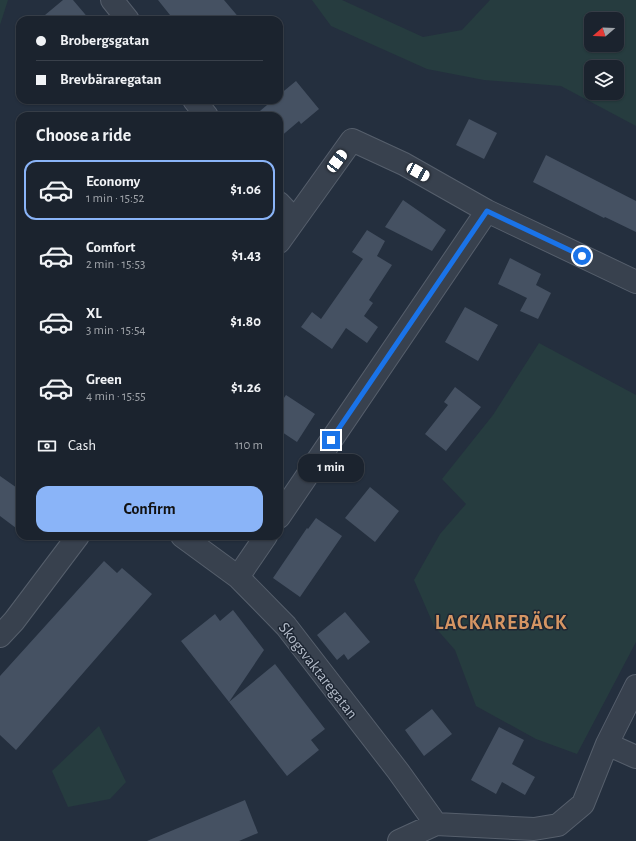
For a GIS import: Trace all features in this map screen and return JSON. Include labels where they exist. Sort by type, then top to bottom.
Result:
[{"type":"street","points":[[112,0],[125,16]]},
{"type":"street","points":[[197,104],[204,112]]},
{"type":"street","points":[[283,236],[352,140],[404,164],[487,211],[636,282]]},
{"type":"street","points":[[283,207],[294,219]]},
{"type":"street","points":[[283,511],[487,211]]},
{"type":"street","points":[[0,636],[14,621],[75,540]]},
{"type":"street","name":"Skogsvaktaregatan","points":[[188,540],[238,576],[286,626],[398,771],[436,824]]},
{"type":"street","points":[[238,576],[263,540]]},
{"type":"street","points":[[399,841],[436,824],[534,829],[558,825],[583,804],[607,744],[636,686]]},
{"type":"street","points":[[607,744],[636,757]]},
{"type":"green space","points":[[0,0],[8,0],[0,25]]},
{"type":"green space","points":[[312,0],[342,0],[423,37],[462,30],[490,0],[636,0],[636,126],[587,100],[624,100],[624,60],[584,60],[584,98],[561,86],[484,80],[427,69],[331,26]]},
{"type":"green space","points":[[539,343],[636,395],[636,642],[577,754],[536,739],[476,706],[455,650],[434,626],[414,580],[440,534],[466,504],[442,479],[493,415]]},
{"type":"green space","points":[[99,726],[126,782],[110,799],[68,807],[52,771]]},
{"type":"building","points":[[63,0],[73,0],[87,16],[44,16]]},
{"type":"building","points":[[158,0],[224,0],[238,16],[171,16]]},
{"type":"building","points":[[296,81],[319,109],[301,124],[299,121],[283,135],[283,112],[259,112],[268,104],[283,104],[283,92]]},
{"type":"building","points":[[469,119],[497,133],[484,159],[456,145]]},
{"type":"building","points":[[546,155],[636,201],[636,232],[605,217],[604,218],[533,182]]},
{"type":"building","points":[[403,200],[446,230],[432,251],[385,227]]},
{"type":"building","points":[[367,230],[385,241],[377,256],[392,265],[369,300],[373,303],[364,316],[378,327],[367,343],[346,328],[332,349],[301,327],[312,312],[321,319],[363,259],[352,252]]},
{"type":"building","points":[[510,258],[541,274],[536,285],[551,293],[538,319],[520,311],[527,298],[498,284]]},
{"type":"building","points":[[465,307],[498,325],[478,361],[445,342]]},
{"type":"building","points":[[455,387],[481,407],[446,451],[425,434],[448,405],[444,402]]},
{"type":"building","points":[[286,395],[315,414],[297,442],[283,433],[283,399]]},
{"type":"building","points":[[0,476],[16,487],[16,528],[0,516]]},
{"type":"building","points":[[370,487],[399,511],[375,542],[345,518]]},
{"type":"building","points":[[316,518],[342,536],[300,597],[273,578],[307,528],[308,529]]},
{"type":"building","points":[[104,561],[117,573],[122,568],[152,594],[16,750],[0,735],[0,676]]},
{"type":"building","points":[[233,610],[264,650],[229,702],[181,641],[215,614],[220,621]]},
{"type":"building","points":[[345,612],[370,642],[348,660],[344,654],[337,660],[317,635]]},
{"type":"building","points":[[275,664],[325,729],[311,740],[319,750],[287,776],[229,702]]},
{"type":"building","points":[[432,709],[452,734],[424,756],[405,730]]},
{"type":"building","points":[[499,727],[524,740],[512,764],[535,777],[525,795],[502,782],[496,794],[471,780]]},
{"type":"building","points":[[245,800],[258,833],[239,841],[147,841]]},
{"type":"district","name":"LACKAREBÄCK","points":[[501,622]]},
{"type":"route","points":[[331,440],[487,211],[582,256]]}]
